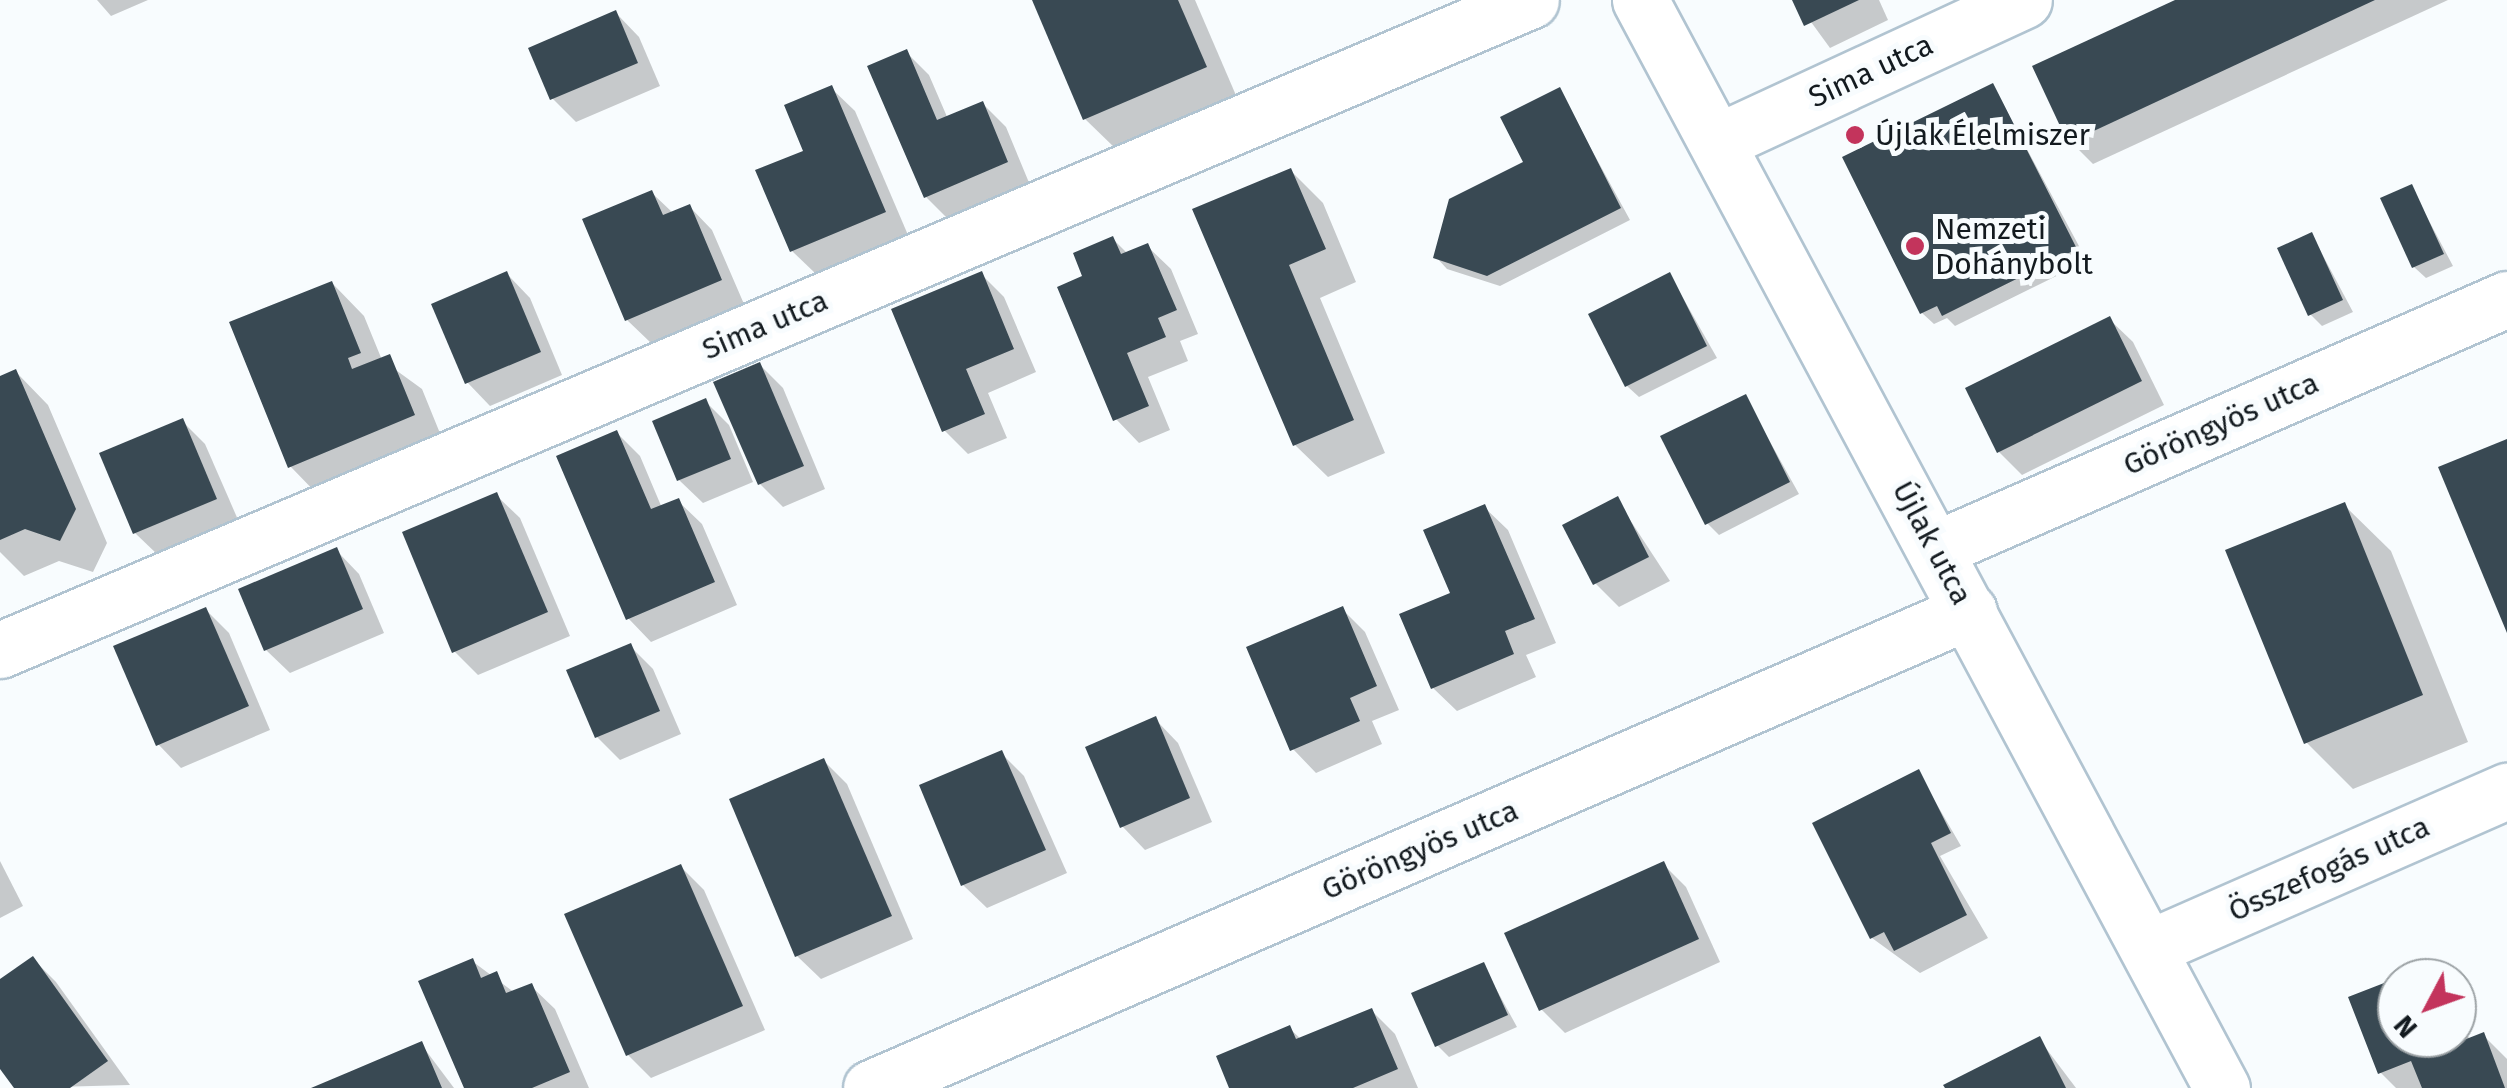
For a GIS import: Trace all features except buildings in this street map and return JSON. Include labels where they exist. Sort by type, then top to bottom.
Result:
[{"type":"street","name":"Sima utca","points":[[0,650],[1530,0]]},
{"type":"street","name":"Újlak utca","points":[[1640,0],[2150,947],[2222,1088]]},
{"type":"street","name":"Sima utca","points":[[1717,142],[2024,0]]},
{"type":"street","name":"Göröngyös utca","points":[[1936,549],[2507,299]]},
{"type":"street","name":"Göröngyös utca","points":[[870,1088],[1969,612]]},
{"type":"street","name":"Összefogás utca","points":[[2150,947],[2507,791]]},
{"type":"place","name":"Újlak Élelmiszer","points":[[1855,135]]},
{"type":"place","name":"Nemzeti Dohánybolt","points":[[1915,246]]}]
